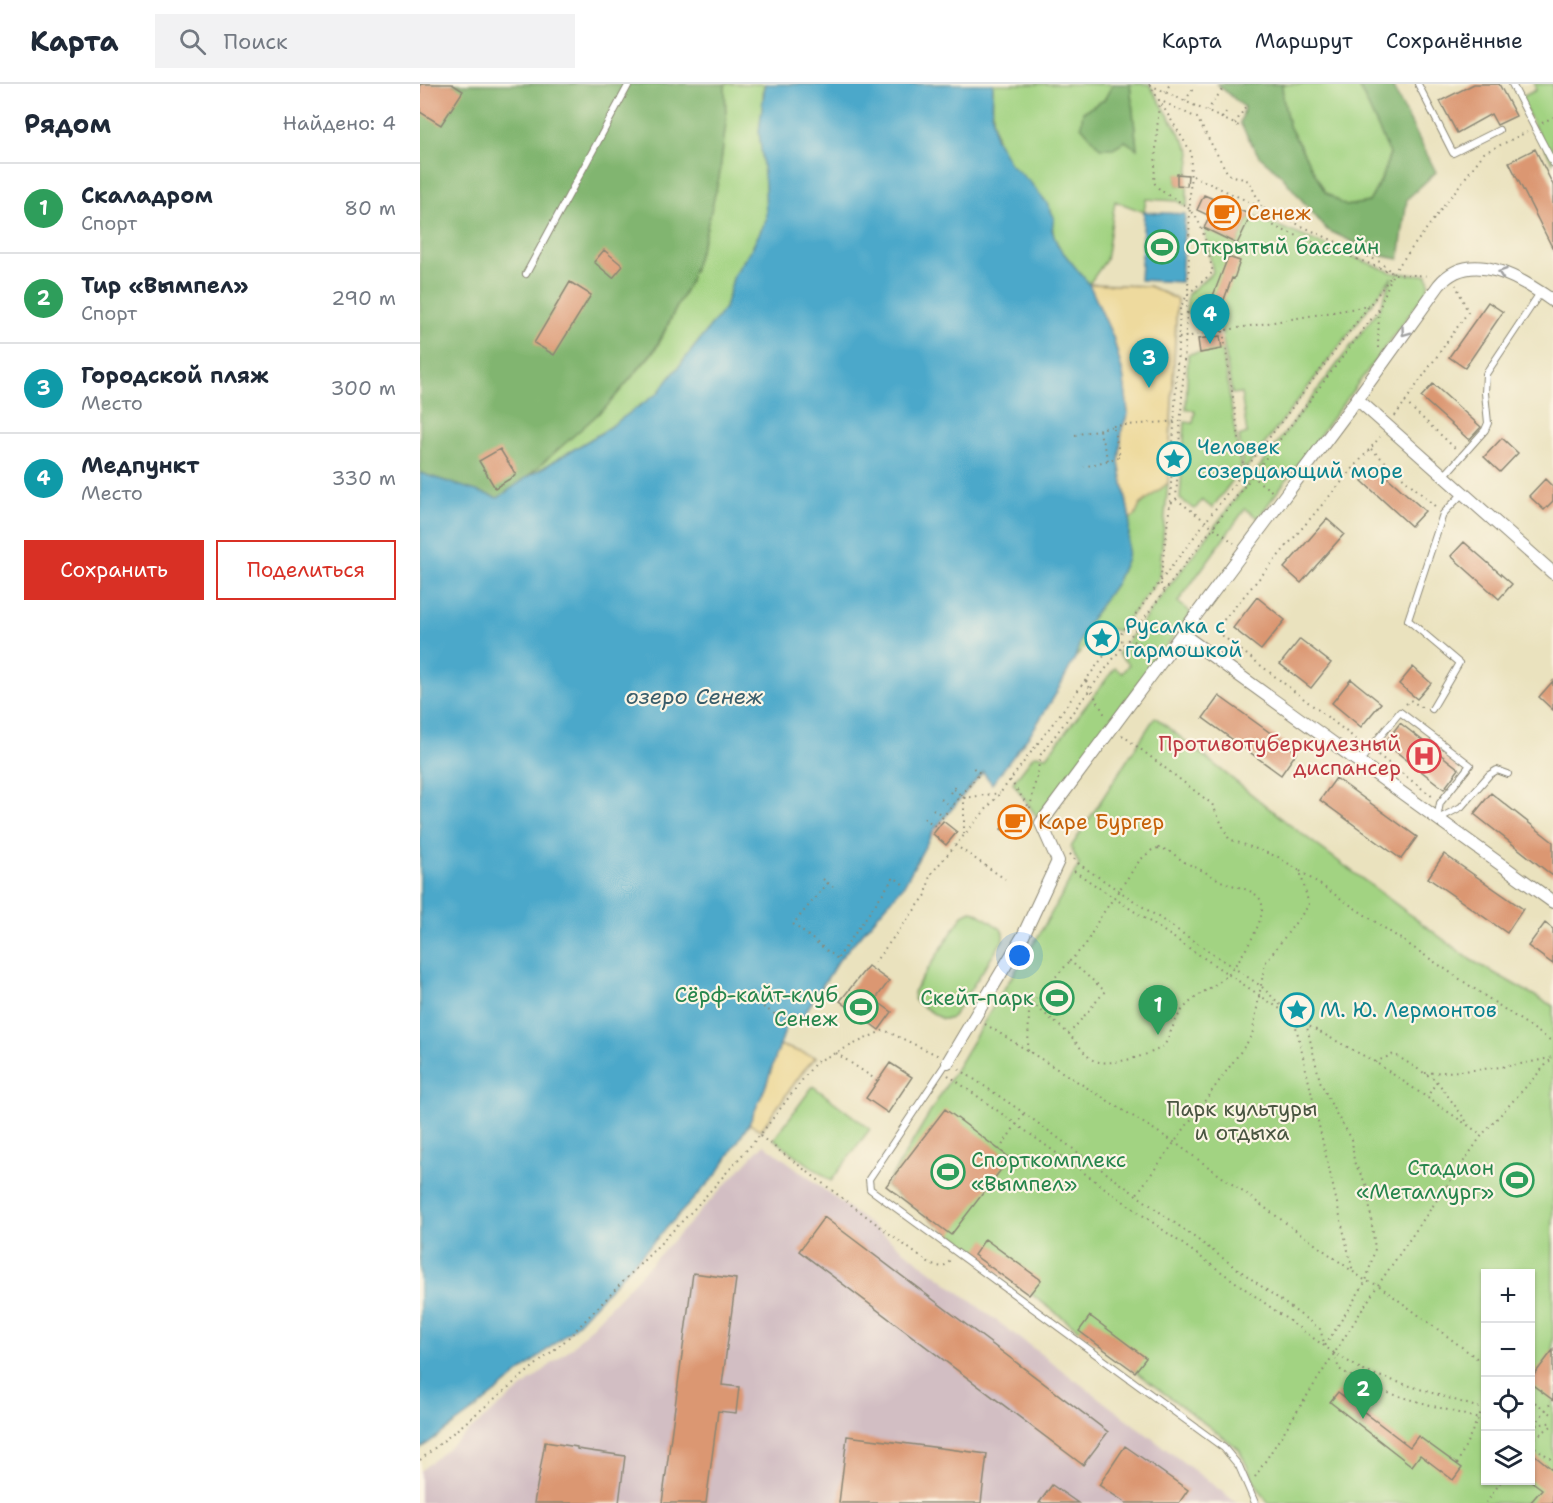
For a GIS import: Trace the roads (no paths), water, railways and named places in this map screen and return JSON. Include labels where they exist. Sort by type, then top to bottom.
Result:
[{"type":"street","points":[[945,1066],[1023,936],[1058,861],[1041,823],[1448,275],[1475,267],[1495,270],[1507,273],[1553,301]]},
{"type":"street","points":[[1357,399],[1553,573]]},
{"type":"street","points":[[1182,634],[1553,902]]},
{"type":"lane","points":[[526,274],[629,84]]},
{"type":"lane","points":[[1418,84],[1453,153],[1499,130]]},
{"type":"lane","points":[[1512,84],[1553,163]]},
{"type":"lane","points":[[1444,476],[1485,430],[1488,423],[1486,374],[1540,292]]},
{"type":"lane","points":[[1432,709],[1459,663],[1408,620],[1443,514],[1463,493]]},
{"type":"lane","points":[[1359,762],[1400,711],[1470,765],[1440,803],[1437,819]]},
{"type":"lane","points":[[1437,819],[1461,807],[1489,775],[1497,770],[1508,774]]},
{"type":"lane","points":[[945,1066],[868,1182],[873,1192],[1224,1448],[1236,1461],[1255,1503]]},
{"type":"water","name":"озеро Сенеж","points":[[765,84],[993,84],[992,112],[995,137],[1010,164],[1030,182],[1047,203],[1054,217],[1052,230],[1058,246],[1089,284],[1113,337],[1123,374],[1128,414],[1122,428],[1119,463],[1130,519],[1127,558],[1116,583],[1084,629],[1075,658],[1033,730],[992,784],[983,772],[934,830],[904,885],[839,960],[803,1016],[789,1019],[765,1088],[749,1124],[717,1174],[572,1329],[477,1408],[420,1449],[420,473],[498,498],[526,478],[601,433],[658,393],[725,308],[734,275],[752,248],[766,220],[765,184],[759,132]]},
{"type":"water","name":"Открытый бассейн","points":[[1144,212],[1185,214],[1181,282],[1140,280]]},
{"type":"place","name":"Сенеж","points":[[1224,213]]},
{"type":"place","name":"Открытый бассейн","points":[[1162,247]]},
{"type":"place","name":"Медпункт","points":[[1210,344]]},
{"type":"place","name":"Городской пляж","points":[[1149,388]]},
{"type":"place","name":"Человек созерцающий море","points":[[1174,459]]},
{"type":"place","name":"Русалка с гармошкой","points":[[1102,638]]},
{"type":"place","name":"Противотуберкулезный диспансер","points":[[1424,756]]},
{"type":"place","name":"Каре Бургер","points":[[1015,822]]},
{"type":"place","name":"Скейт-парк","points":[[1057,998]]},
{"type":"place","name":"Сёрф-кайт-клуб Сенеж","points":[[861,1007]]},
{"type":"place","name":"М. Ю. Лермонтов","points":[[1297,1010]]},
{"type":"place","name":"Скаладром","points":[[1158,1035]]},
{"type":"place","name":"Спорткомплекс «Вымпел»","points":[[948,1172]]},
{"type":"place","name":"Стадион «Металлург»","points":[[1517,1180]]},
{"type":"place","name":"Тир «Вымпел»","points":[[1363,1419]]},
{"type":"park label","name":"Парк культуры и отдыха","points":[[1242,1121]]}]
